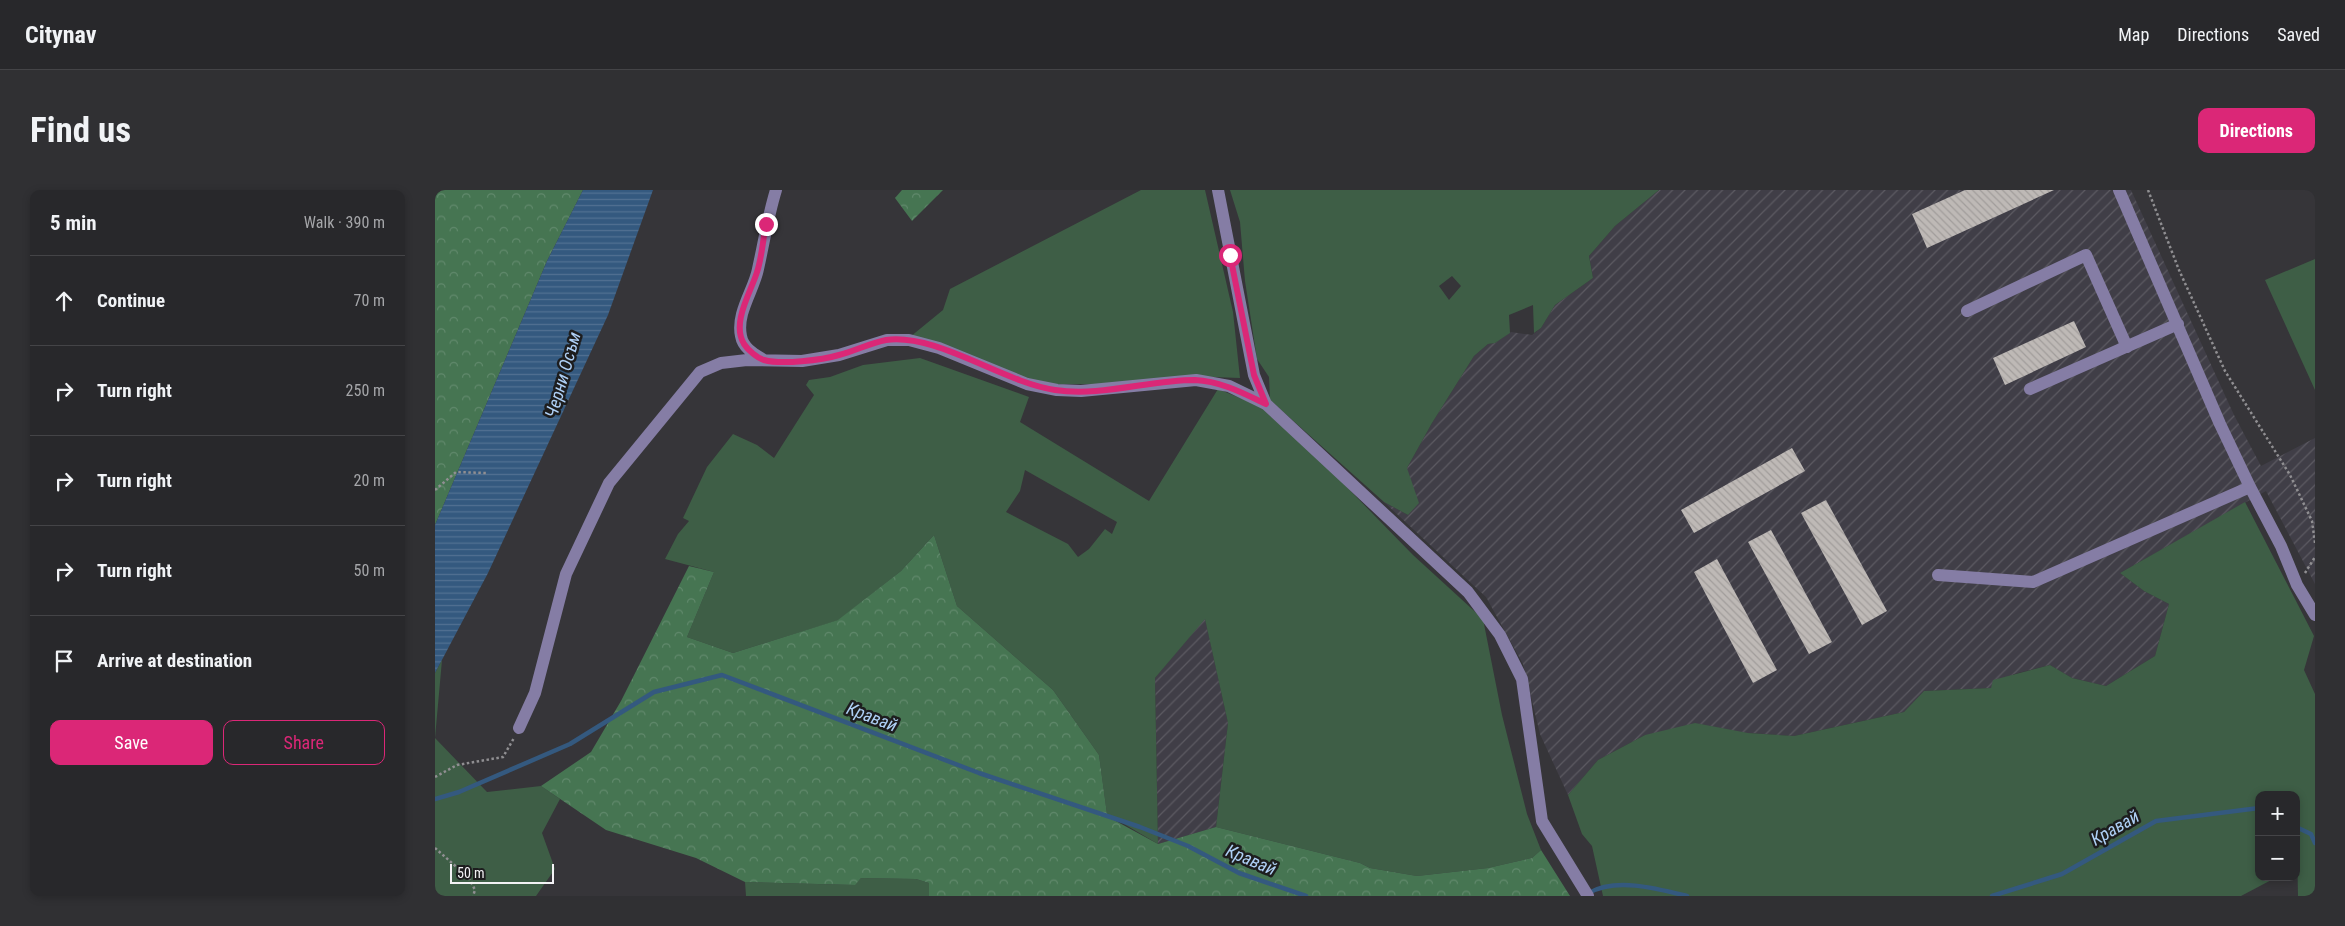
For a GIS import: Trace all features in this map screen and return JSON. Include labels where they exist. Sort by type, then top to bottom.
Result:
[{"type":"street","points":[[764,360],[745,345],[741,336],[741,319],[758,270],[766,224],[776,190]]},
{"type":"street","points":[[1218,190],[1254,375],[1266,404]]},
{"type":"street","points":[[2119,190],[2250,487],[2281,546],[2297,585],[2315,616]]},
{"type":"street","points":[[1967,311],[2085,256],[2127,347]]},
{"type":"street","points":[[2030,389],[2178,324]]},
{"type":"street","points":[[519,728],[535,693],[567,574],[609,483],[700,372],[721,363],[764,360],[802,361],[839,355],[887,340],[909,340],[939,348],[1027,384],[1057,390],[1081,391],[1195,380],[1229,386],[1266,404],[1468,592],[1500,635],[1522,678],[1542,821],[1588,896]]},
{"type":"street","points":[[1938,575],[2033,582],[2250,487]]},
{"type":"path","points":[[2148,190],[2179,270],[2225,371],[2290,475],[2312,521],[2315,543]]},
{"type":"path","points":[[435,490],[456,472],[486,473]]},
{"type":"path","points":[[435,777],[457,765],[503,757],[519,728]]},
{"type":"path","points":[[435,848],[469,878],[475,890],[473,896]]},
{"type":"shaded area","points":[[1659,190],[2131,190],[2234,415],[2261,466],[2315,438],[2315,584],[2266,491],[2120,573],[2144,591],[2169,604],[2155,656],[2106,686],[2072,678],[2050,665],[2014,674],[1991,688],[1924,691],[1904,712],[1794,736],[1748,733],[1645,735],[1598,760],[1568,795],[1540,734],[1523,664],[1486,597],[1384,502],[1408,515],[1407,468],[1432,423],[1474,356],[1488,344],[1495,343],[1511,332],[1532,335],[1541,328],[1555,305],[1593,278],[1589,256],[1615,226]]},
{"type":"shaded area","points":[[1205,618],[1228,723],[1216,827],[1158,844],[1155,678]]},
{"type":"green space","points":[[435,190],[583,190],[547,261],[435,525]]},
{"type":"green space","points":[[902,190],[943,190],[912,221],[895,198]]},
{"type":"green space","points":[[1141,190],[1205,190],[1233,312],[1240,378],[1212,377],[1126,384],[1039,384],[910,337],[943,310],[950,289]]},
{"type":"green space","points":[[1230,190],[1659,190],[1615,226],[1589,256],[1593,278],[1555,305],[1541,328],[1534,333],[1533,305],[1509,315],[1510,333],[1495,343],[1488,344],[1474,356],[1432,423],[1407,468],[1419,503],[1408,515],[1384,502],[1270,400],[1269,377],[1257,359],[1245,281],[1240,222]],"holes":[[[1452,276],[1461,286],[1449,300],[1439,286]]]},
{"type":"green space","points":[[2315,259],[2315,390],[2265,280]]},
{"type":"green space","points":[[920,358],[1029,397],[1020,422],[1149,501],[1218,389],[1260,406],[1332,472],[1413,555],[1483,619],[1502,715],[1527,814],[1541,850],[1532,858],[1488,868],[1417,876],[1370,868],[1360,863],[1216,827],[1228,723],[1205,619],[1155,678],[1158,844],[1107,814],[1099,755],[1053,690],[957,606],[934,535],[901,571],[839,620],[733,653],[687,637],[714,572],[665,559],[678,534],[689,521],[683,518],[707,467],[733,434],[757,445],[774,458],[814,395],[806,385],[809,380],[830,377],[863,365]],"holes":[[[1025,470],[1117,522],[1112,534],[1105,529],[1089,549],[1078,557],[1068,544],[1006,512],[1020,491]]]},
{"type":"green space","points":[[2245,502],[2314,636],[2304,670],[2315,694],[2315,896],[2298,896],[2298,881],[2300,881],[2300,791],[2255,791],[2255,881],[2269,881],[2241,896],[1603,896],[1592,846],[1582,834],[1568,795],[1598,760],[1645,735],[1695,723],[1748,733],[1794,736],[1904,712],[1924,691],[1991,688],[1993,680],[2050,665],[2072,678],[2106,686],[2155,656],[2169,604],[2144,591],[2120,573]]},
{"type":"green space","points":[[934,535],[957,606],[1053,690],[1099,755],[1107,814],[1114,820],[1158,844],[1216,827],[1360,863],[1370,868],[1417,876],[1488,868],[1532,858],[1541,850],[1570,896],[929,896],[929,883],[916,879],[861,878],[855,885],[745,882],[696,858],[606,830],[541,786],[591,752],[621,701],[689,566],[714,572],[687,637],[733,653],[838,620],[901,571]]},
{"type":"green space","points":[[442,660],[435,738],[435,673]]},
{"type":"green space","points":[[435,738],[487,792],[541,786],[560,799],[542,833],[555,869],[536,896],[435,896]]},
{"type":"green space","points":[[861,878],[916,879],[929,883],[929,896],[746,896],[745,882],[854,885]]},
{"type":"water","name":"Черни Осъм","points":[[583,190],[653,190],[608,315],[488,573],[435,673],[435,525],[547,261]]},
{"type":"building","points":[[1965,190],[2054,190],[1927,248],[1912,214]]},
{"type":"building","points":[[2074,321],[2086,347],[2005,385],[1993,358]]},
{"type":"building","points":[[1792,448],[1805,471],[1694,533],[1681,510]]},
{"type":"building","points":[[1826,500],[1887,611],[1862,625],[1801,513]]},
{"type":"building","points":[[1771,530],[1832,642],[1809,654],[1748,542]]},
{"type":"building","points":[[1717,559],[1777,670],[1753,683],[1694,572]]},
{"type":"waterway","name":"Кравай","points":[[435,799],[459,792],[570,744],[654,692],[722,675],[979,773],[1140,827],[1188,846],[1239,873],[1306,896]]},
{"type":"waterway","name":"Кравай","points":[[1992,896],[2062,874],[2156,821],[2255,809]]},
{"type":"waterway","name":"Кравай","points":[[2300,829],[2311,834],[2315,843]]},
{"type":"waterway","name":"Кравай","points":[[1589,893],[1600,888],[1624,885],[1651,888],[1687,896]]},
{"type":"route","points":[[766,224],[758,270],[741,319],[741,336],[745,345],[751,352],[764,360],[802,361],[839,355],[887,340],[909,340],[939,348],[1027,384],[1057,390],[1081,391],[1195,380],[1229,386],[1266,404],[1254,375],[1230,255]]}]
